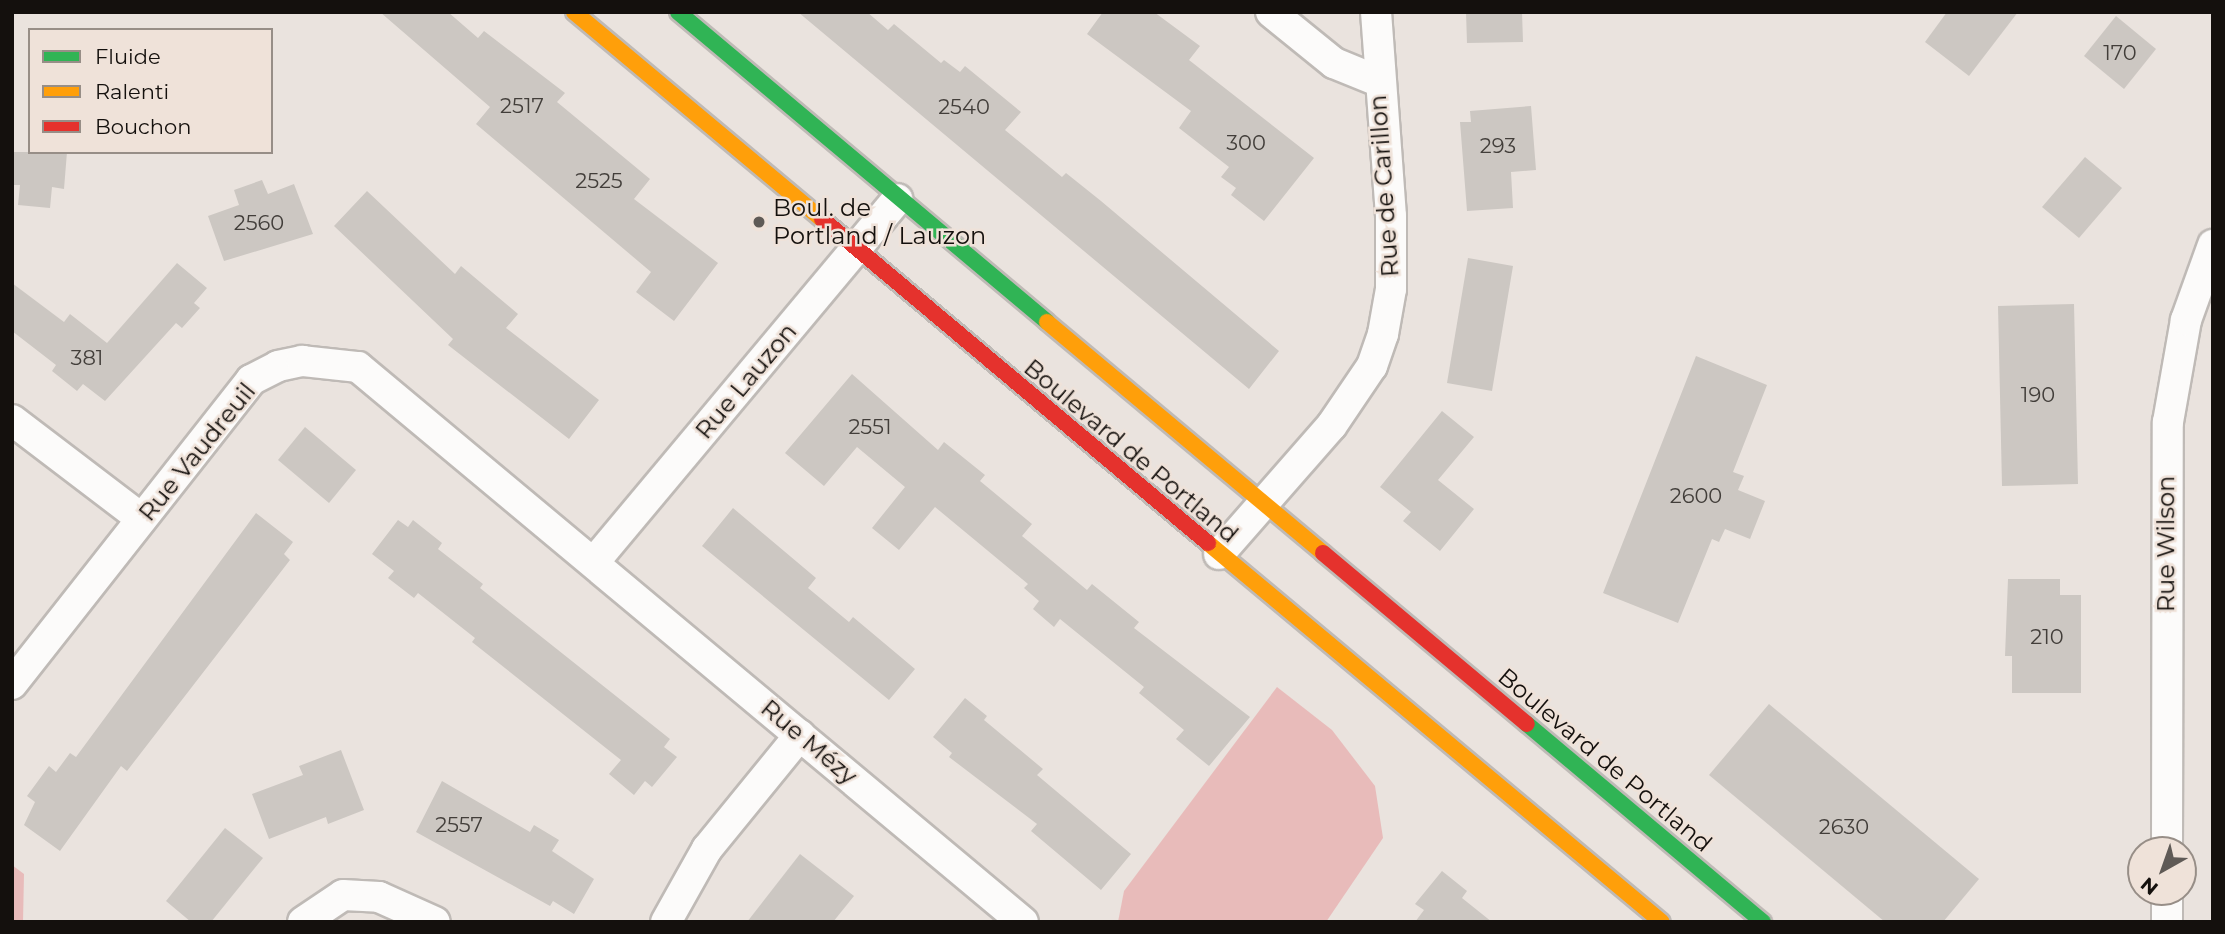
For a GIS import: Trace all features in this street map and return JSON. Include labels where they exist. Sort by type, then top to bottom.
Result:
[{"type":"main road","name":"Boulevard de Portland","points":[[574,12],[855,250],[1662,922]]},
{"type":"main road","name":"Boulevard de Portland","points":[[678,12],[1763,922]]},
{"type":"street","points":[[1271,12],[1334,62],[1378,81]]},
{"type":"street","name":"Rue de Carillon","points":[[1219,554],[1355,393],[1384,334],[1391,289],[1391,216],[1378,81],[1376,12]]},
{"type":"street","name":"Rue Lauzon","points":[[594,562],[898,199]]},
{"type":"street","name":"Rue Wilson","points":[[2166,836],[2168,422],[2186,320],[2213,245]]},
{"type":"street","name":"Rue Vaudreuil","points":[[12,684],[251,380],[278,366],[328,361],[358,367],[385,386],[594,562]]},
{"type":"street","points":[[12,420],[142,519]]},
{"type":"street","name":"Rue Mézy","points":[[594,562],[1023,922]]},
{"type":"street","points":[[666,922],[707,849],[800,735]]},
{"type":"street","points":[[303,922],[343,895],[379,897],[435,922]]},
{"type":"shaded area","points":[[1277,687],[1332,730],[1375,786],[1383,838],[1326,922],[1118,922],[1124,891]]},
{"type":"shaded area","points":[[12,865],[24,874],[23,922],[12,922]]},
{"type":"building","points":[[380,12],[448,12],[478,38],[484,31],[565,93],[557,102],[650,179],[634,199],[718,263],[674,321],[636,292],[651,272],[476,124],[490,107]]},
{"type":"building","points":[[798,12],[867,12],[888,30],[894,24],[941,63],[944,60],[960,72],[965,66],[1021,112],[1005,130],[1062,177],[1066,173],[1101,201],[1279,351],[1249,389]]},
{"type":"building","points":[[1103,12],[1154,12],[1200,46],[1189,60],[1314,158],[1264,221],[1231,195],[1236,188],[1221,177],[1229,167],[1179,128],[1191,111],[1087,34]]},
{"type":"building","points":[[1466,12],[1522,12],[1523,42],[1467,43]]},
{"type":"building","points":[[1947,12],[2018,12],[1969,76],[1925,42]]},
{"type":"building","points":[[2116,16],[2156,49],[2124,89],[2084,56]]},
{"type":"building","points":[[1531,106],[1536,170],[1511,172],[1513,208],[1467,211],[1460,122],[1471,122],[1470,111]]},
{"type":"building","points":[[12,152],[67,154],[64,189],[52,187],[50,208],[18,205],[20,185],[12,185]]},
{"type":"building","points":[[2085,157],[2122,188],[2079,238],[2042,207]]},
{"type":"building","points":[[262,180],[268,194],[294,184],[313,234],[224,261],[208,216],[239,205],[234,190]]},
{"type":"building","points":[[367,191],[455,274],[461,266],[518,314],[506,328],[599,400],[569,439],[448,345],[453,339],[334,226]]},
{"type":"building","points":[[1468,258],[1513,266],[1492,391],[1447,383]]},
{"type":"building","points":[[177,263],[207,288],[194,303],[200,308],[182,328],[176,323],[105,401],[83,384],[77,391],[52,371],[56,365],[12,331],[12,283],[64,322],[70,314],[107,343]]},
{"type":"building","points":[[2074,304],[2078,484],[2002,486],[1998,306]]},
{"type":"building","points":[[1696,356],[1767,385],[1733,472],[1744,476],[1738,490],[1765,501],[1750,539],[1725,529],[1719,542],[1712,539],[1678,623],[1603,593]]},
{"type":"building","points":[[852,374],[938,450],[944,442],[985,475],[980,481],[1032,524],[1022,536],[1087,590],[1092,584],[1139,622],[1134,628],[1250,717],[1209,766],[1176,739],[1184,730],[1139,693],[1144,687],[1060,619],[1054,627],[1033,609],[1039,601],[1024,588],[1028,584],[935,507],[899,550],[872,528],[905,487],[857,447],[824,486],[785,453]]},
{"type":"building","points":[[1442,411],[1474,437],[1438,480],[1474,509],[1440,551],[1403,521],[1411,512],[1380,487]]},
{"type":"building","points":[[305,427],[356,470],[329,503],[278,460]]},
{"type":"building","points":[[733,508],[816,578],[808,588],[849,622],[853,617],[915,669],[889,700],[702,546]]},
{"type":"building","points":[[256,513],[293,542],[284,554],[290,560],[127,771],[121,766],[60,851],[24,825],[35,802],[27,796],[49,766],[56,772],[70,753],[76,757]]},
{"type":"building","points":[[398,520],[408,527],[413,520],[442,543],[438,549],[483,584],[480,588],[670,739],[664,747],[677,757],[652,787],[645,781],[634,795],[609,774],[621,760],[472,642],[475,638],[418,593],[414,598],[388,578],[394,571],[372,554]]},
{"type":"building","points":[[2008,579],[2060,579],[2060,595],[2081,595],[2081,693],[2012,693],[2012,656],[2005,656]]},
{"type":"building","points":[[965,698],[987,716],[984,720],[1043,769],[1037,775],[1131,854],[1101,890],[1031,831],[1037,824],[949,757],[952,753],[933,737]]},
{"type":"building","points":[[1769,704],[1979,879],[1943,922],[1885,922],[1709,775]]},
{"type":"building","points":[[341,750],[364,810],[328,824],[326,817],[269,839],[252,794],[303,775],[299,766]]},
{"type":"building","points":[[442,781],[530,832],[534,825],[559,840],[552,851],[594,879],[574,914],[553,901],[550,906],[416,832]]},
{"type":"building","points":[[225,828],[263,858],[211,922],[191,922],[166,901]]},
{"type":"building","points":[[800,854],[854,896],[833,922],[747,922]]},
{"type":"building","points":[[1442,871],[1467,891],[1462,898],[1492,922],[1415,922],[1424,910],[1415,904]]},
{"type":"traffic: fast","points":[[678,12],[1047,322]]},
{"type":"traffic: fast","points":[[1527,724],[1763,922]]},
{"type":"traffic: slow","points":[[574,12],[822,219]]},
{"type":"traffic: slow","points":[[1047,322],[1323,553]]},
{"type":"traffic: slow","points":[[1208,543],[1662,922]]},
{"type":"traffic: jam","points":[[822,219],[1208,543]]},
{"type":"traffic: jam","points":[[1323,553],[1527,724]]},
{"type":"place","name":"Boul. de Portland / Lauzon","points":[[759,222]]}]
